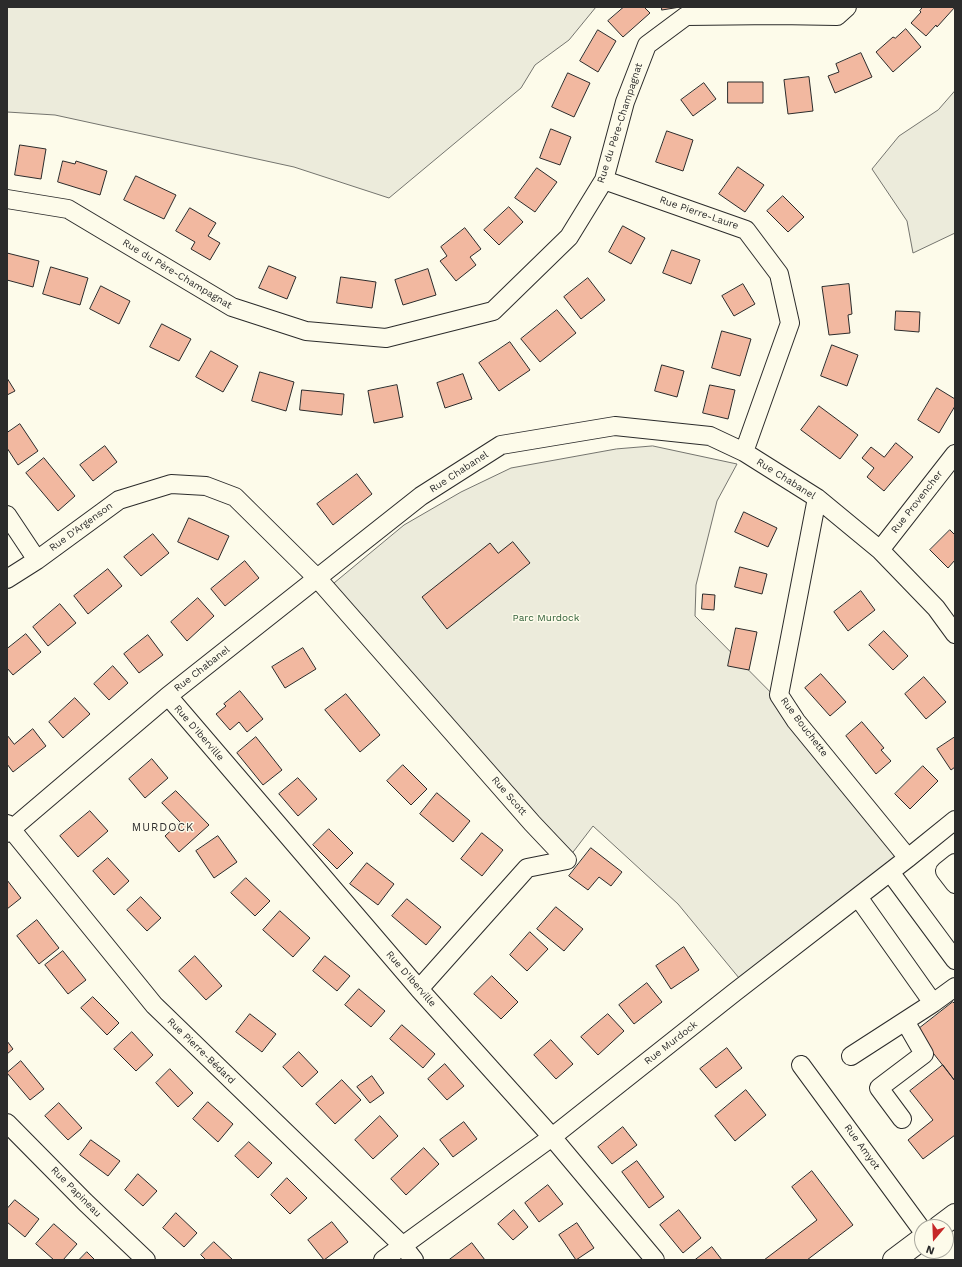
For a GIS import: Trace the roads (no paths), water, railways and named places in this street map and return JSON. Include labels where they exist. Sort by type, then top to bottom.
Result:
[{"type":"main road","points":[[894,1260],[914,1245]]},
{"type":"street","name":"Rue du Père-Champagnat","points":[[7,199],[68,209],[232,307],[306,331],[386,338],[492,311],[569,237],[604,180],[626,102],[647,44],[686,16],[837,16],[847,7]]},
{"type":"street","name":"Rue Pierre-Laure","points":[[604,180],[746,230],[779,274],[790,323],[744,452]]},
{"type":"street","name":"Rue Chabanel","points":[[8,829],[168,696],[421,496],[501,445],[615,426],[710,436],[744,452],[817,498],[880,550],[936,608],[955,634]]},
{"type":"street","name":"Rue Provencher","points":[[880,550],[955,454]]},
{"type":"street","name":"Rue D'Argenson","points":[[7,579],[119,500],[171,484],[206,486],[235,497],[317,578]]},
{"type":"street","name":"Rue Bouchette","points":[[817,498],[779,695],[796,721],[908,858]]},
{"type":"street","points":[[7,515],[36,560]]},
{"type":"street","name":"Rue Scott","points":[[317,578],[532,823],[567,860],[527,868],[419,989]]},
{"type":"street","name":"Rue D'Iberville","points":[[168,696],[419,989],[552,1137],[655,1260]]},
{"type":"street","name":"Rue Murdock","points":[[383,1260],[409,1253],[735,992],[955,821]]},
{"type":"street","name":"Rue Pierre-Bédard","points":[[8,829],[154,1006],[409,1253]]},
{"type":"street","points":[[955,863],[945,871],[955,884]]},
{"type":"street","points":[[890,872],[955,960]]},
{"type":"street","points":[[858,897],[933,1003]]},
{"type":"street","points":[[851,1056],[955,987]]},
{"type":"street","points":[[902,1119],[879,1088],[924,1054],[905,1020]]},
{"type":"street","name":"Rue Amyot","points":[[802,1065],[914,1219]]},
{"type":"street","name":"Rue Papineau","points":[[7,1123],[85,1202],[146,1260]]},
{"type":"district","name":"MURDOCK","points":[[163,828]]},
{"type":"park label","name":"Parc Murdock","points":[[546,618]]}]
